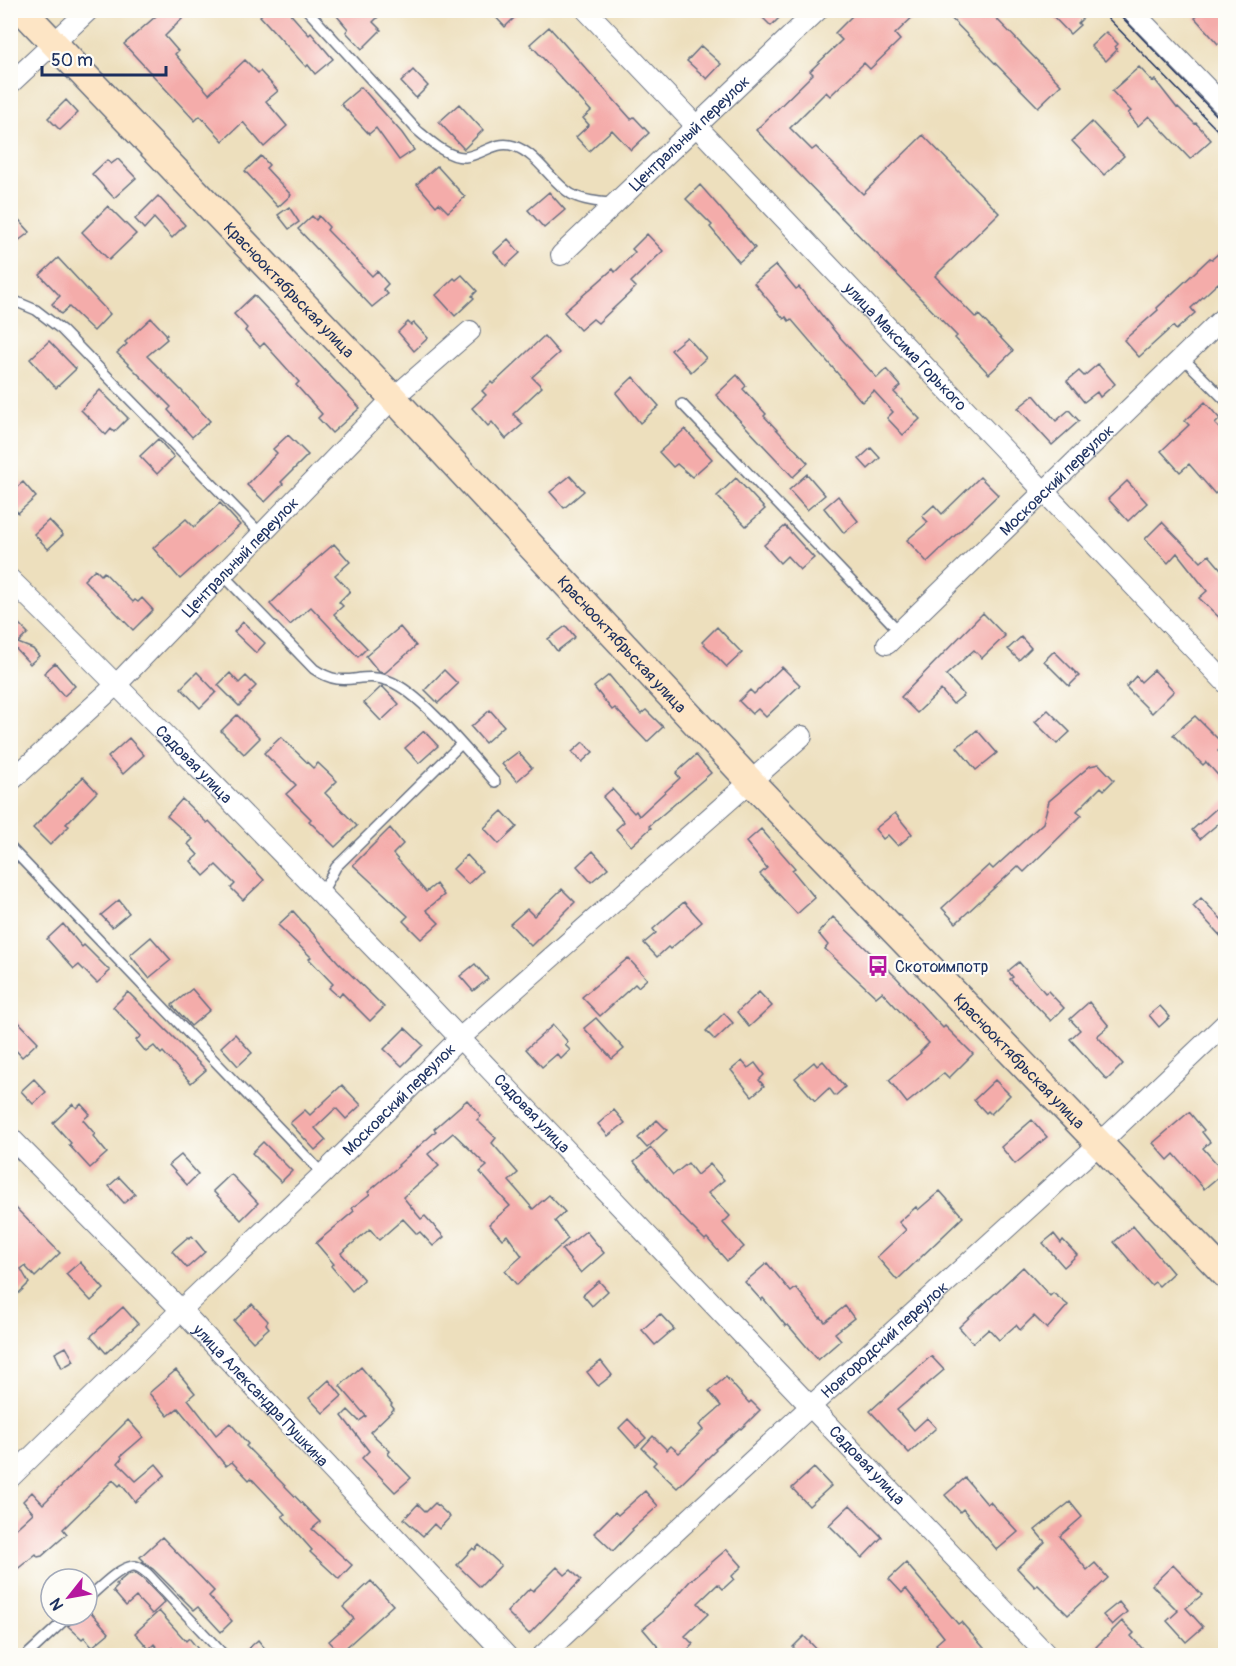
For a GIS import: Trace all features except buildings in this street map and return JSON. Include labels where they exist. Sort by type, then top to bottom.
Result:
[{"type":"main road","name":"Краснооктябрьская улица","points":[[22,10],[393,398],[751,782],[1098,1145],[1226,1275]]},
{"type":"street","points":[[10,84],[89,10]]},
{"type":"street","name":"улица Максима Горького","points":[[586,10],[1226,682]]},
{"type":"street","name":"Центральный переулок","points":[[561,255],[818,10]]},
{"type":"street","points":[[1131,10],[1226,108]]},
{"type":"street","name":"Московский переулок","points":[[894,638],[1226,315]]},
{"type":"street","name":"Центральный переулок","points":[[10,782],[117,684],[393,398],[470,331]]},
{"type":"street","name":"Садовая улица","points":[[10,579],[117,684],[460,1038],[812,1405],[1048,1656]]},
{"type":"street","name":"Московский переулок","points":[[10,1478],[460,1038],[802,736]]},
{"type":"street","name":"Новгородский переулок","points":[[542,1656],[812,1405],[1098,1145],[1226,1023]]},
{"type":"street","name":"улица Александра Пушкина","points":[[10,1137],[181,1310],[507,1656]]},
{"type":"lane","points":[[306,10],[417,130],[436,145],[464,157],[493,146],[515,146],[571,194],[582,199],[615,204]]},
{"type":"lane","points":[[10,300],[24,303],[62,330],[261,534]]},
{"type":"lane","points":[[1182,357],[1226,401]]},
{"type":"lane","points":[[682,404],[894,638]]},
{"type":"lane","points":[[223,575],[314,669],[326,677],[335,680],[376,678],[403,687],[435,716],[495,782]]},
{"type":"lane","points":[[326,900],[326,887],[336,867],[460,744]]},
{"type":"lane","points":[[10,847],[323,1174]]},
{"type":"lane","points":[[99,1589],[121,1571],[133,1566],[138,1567],[225,1656]]},
{"type":"lane","points":[[26,1656],[57,1627]]},
{"type":"tram line","points":[[1100,10],[1226,139]]},
{"type":"tram line","points":[[1115,10],[1226,125]]},
{"type":"place","name":"Скотоимпотр","points":[[878,966]]}]
